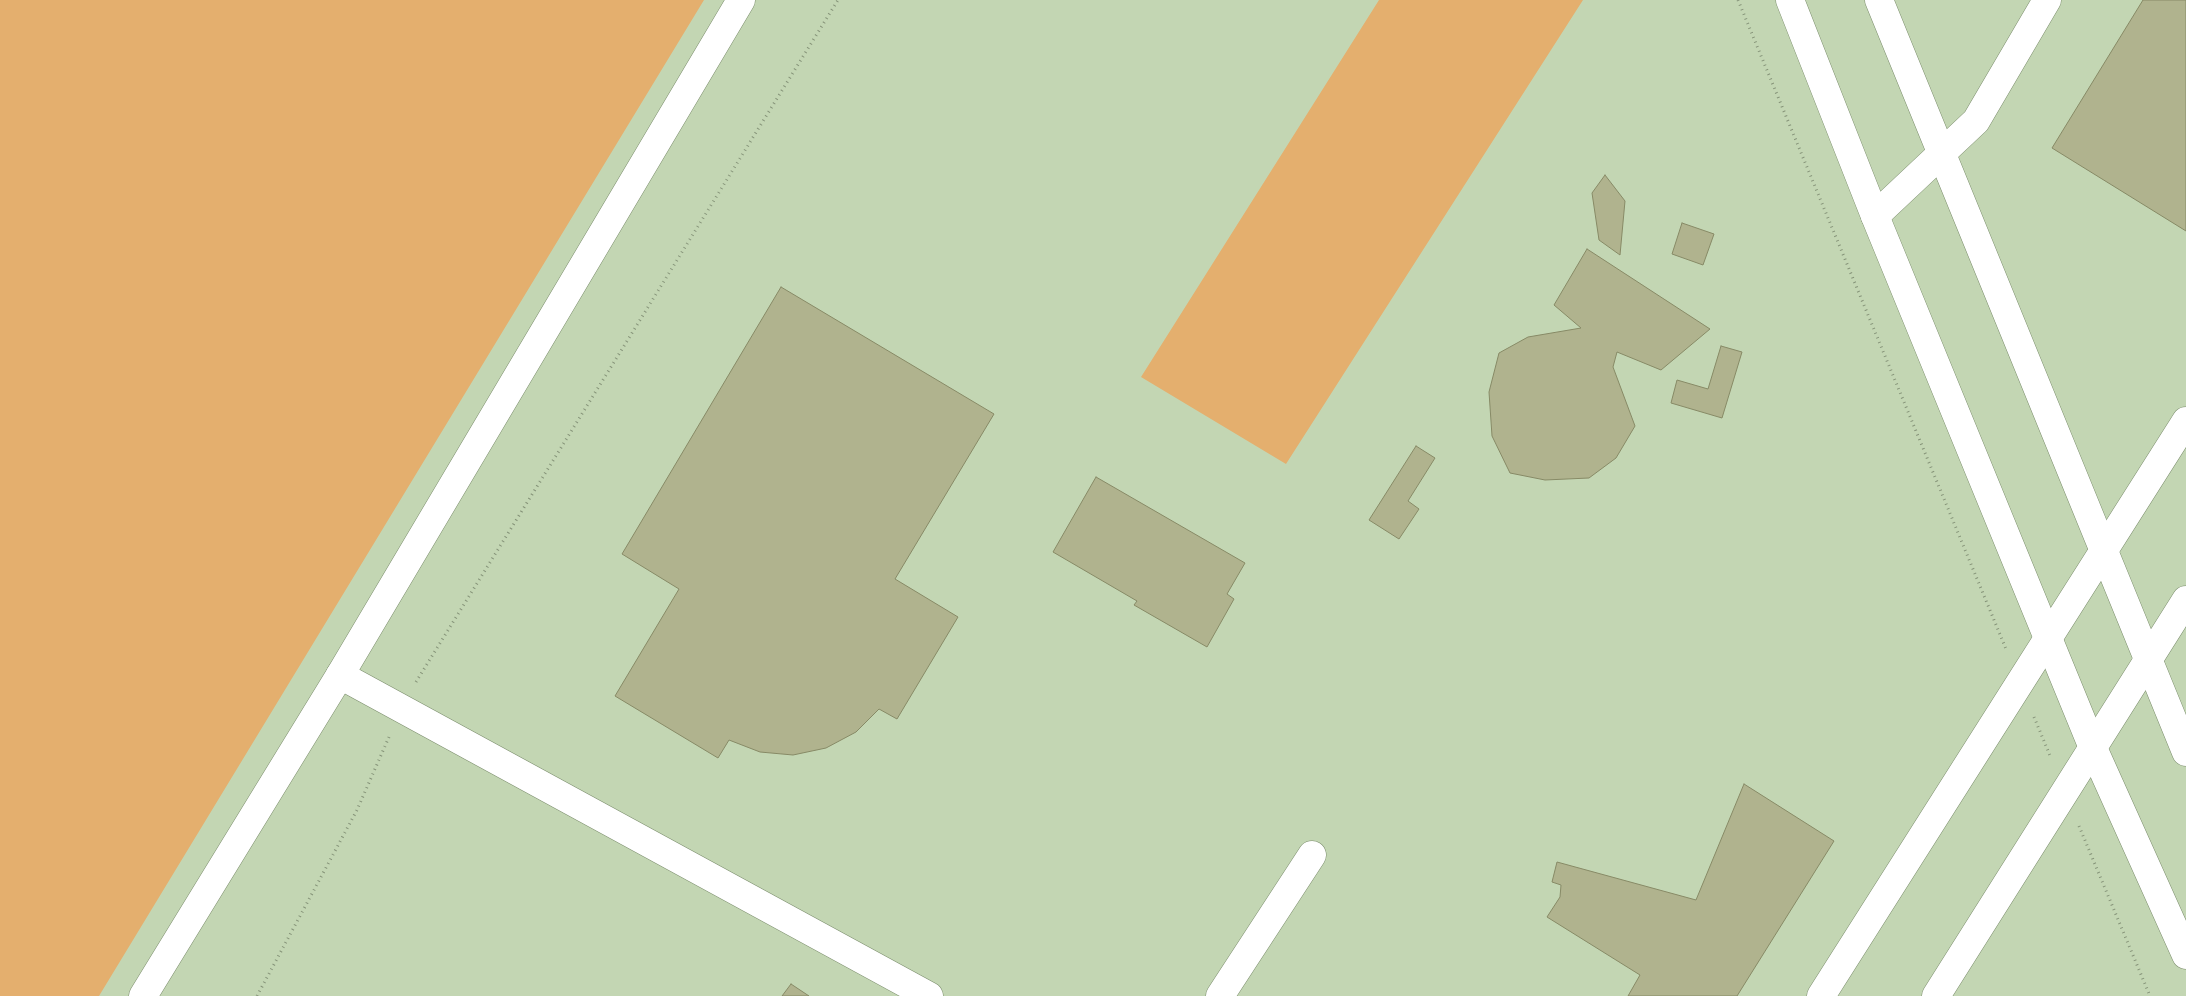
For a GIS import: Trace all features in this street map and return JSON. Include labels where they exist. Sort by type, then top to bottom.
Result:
[{"type":"main road","points":[[144,996],[340,675],[741,0]]},
{"type":"main road","points":[[1790,0],[1875,216],[2093,748],[2186,955]]},
{"type":"main road","points":[[1879,0],[2186,752]]},
{"type":"main road","points":[[1875,216],[1976,121],[2047,0]]},
{"type":"main road","points":[[1821,996],[2186,421]]},
{"type":"main road","points":[[1936,996],[2186,600]]},
{"type":"main road","points":[[340,675],[928,996]]},
{"type":"main road","points":[[1220,996],[1312,855]]},
{"type":"path","points":[[258,996],[357,810],[402,709],[418,678],[838,0]]},
{"type":"path","points":[[1738,0],[2150,996]]},
{"type":"shaded area","points":[[0,0],[704,0],[99,996],[0,996]]},
{"type":"shaded area","points":[[1379,0],[1583,0],[1286,464],[1141,377]]},
{"type":"building","points":[[2143,0],[2186,0],[2186,231],[2052,148]]},
{"type":"building","points":[[1605,175],[1625,201],[1620,255],[1599,240],[1592,193]]},
{"type":"building","points":[[1682,223],[1714,234],[1703,265],[1672,254]]},
{"type":"building","points":[[1587,249],[1710,329],[1661,370],[1617,352],[1613,367],[1635,426],[1616,458],[1589,478],[1545,480],[1510,473],[1492,436],[1489,392],[1499,353],[1528,337],[1581,328],[1554,305]]},
{"type":"building","points":[[781,287],[994,414],[895,579],[958,617],[897,719],[879,709],[856,732],[826,748],[793,755],[760,752],[729,740],[718,758],[615,696],[679,589],[622,554]]},
{"type":"building","points":[[1721,346],[1742,352],[1722,418],[1671,403],[1677,380],[1708,389]]},
{"type":"building","points":[[1416,446],[1435,458],[1408,501],[1419,509],[1399,539],[1369,520]]},
{"type":"building","points":[[1096,477],[1245,563],[1227,594],[1234,599],[1207,647],[1134,605],[1137,601],[1053,552]]},
{"type":"building","points":[[1744,784],[1834,841],[1737,996],[1628,996],[1640,975],[1547,917],[1560,897],[1561,885],[1552,882],[1557,862],[1696,900]]},
{"type":"building","points":[[791,984],[809,996],[782,996]]}]
